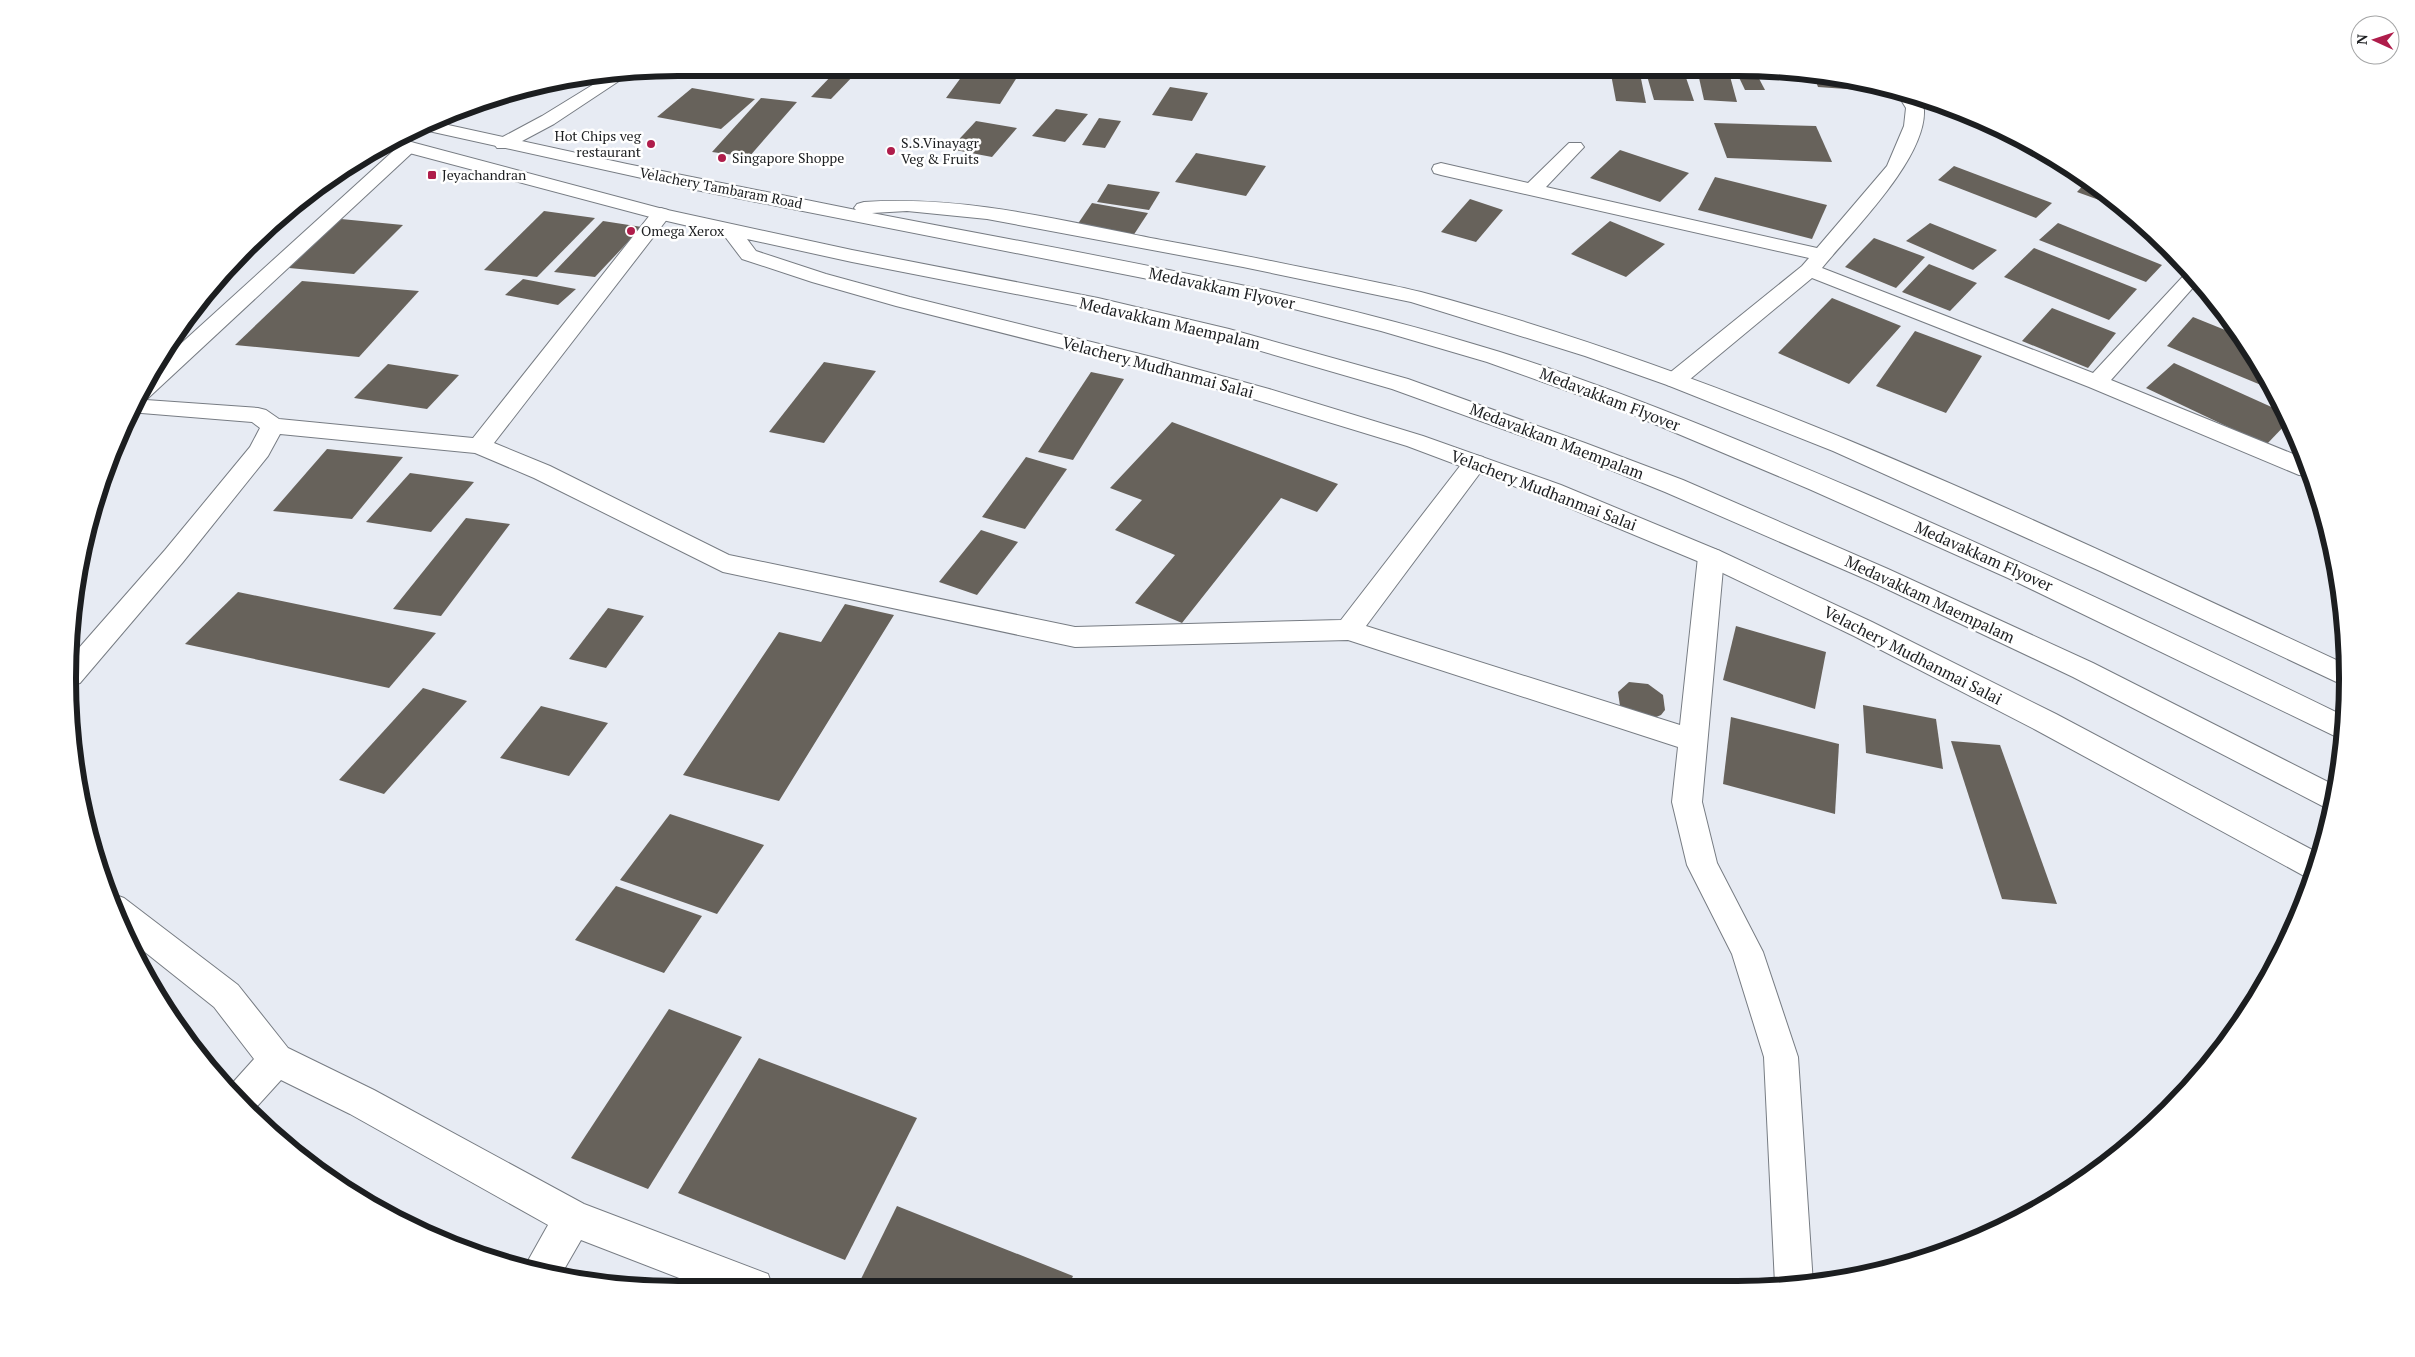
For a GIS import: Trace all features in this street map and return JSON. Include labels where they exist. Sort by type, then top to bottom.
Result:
[{"type":"main road","points":[[435,128],[503,144],[611,80]]},
{"type":"main road","points":[[1675,380],[1816,263],[1896,167],[1913,126],[1915,108],[1912,103]]},
{"type":"main road","name":"Velachery Tambaram Road","points":[[503,144],[830,210]]},
{"type":"main road","name":"Medavakkam Maempalam","points":[[399,145],[661,214],[852,256],[1098,304],[1229,335],[1400,384],[1577,448],[1674,486],[1879,575],[2083,670],[2327,796]]},
{"type":"main road","points":[[157,376],[397,146]]},
{"type":"main road","points":[[1532,190],[1574,147]]},
{"type":"main road","points":[[1441,169],[1532,190],[1816,263],[2300,466]]},
{"type":"main road","points":[[830,210],[906,205],[987,213],[1243,261],[1415,297],[1594,351],[1675,380],[1842,446],[2109,565],[2339,673]]},
{"type":"main road","name":"Medavakkam Flyover","points":[[830,210],[1230,287],[1441,341],[1528,367],[1755,456],[1909,522],[2119,618],[2336,726]]},
{"type":"main road","points":[[479,446],[661,214]]},
{"type":"main road","name":"Velachery Mudhanmai Salai","points":[[730,229],[750,255],[819,278],[903,302],[1148,363],[1261,394],[1415,441],[1561,494],[1711,557],[1863,629],[2046,722],[2309,864]]},
{"type":"main road","points":[[2097,382],[2189,281]]},
{"type":"main road","points":[[141,407],[258,415],[273,426],[479,446],[542,472],[722,563],[1075,637],[1348,630],[1694,741]]},
{"type":"main road","points":[[76,669],[174,556],[260,451],[273,426]]},
{"type":"main road","points":[[1348,630],[1475,463]]},
{"type":"main road","points":[[1711,557],[1687,802],[1702,865],[1747,952],[1781,1057],[1794,1278]]},
{"type":"main road","points":[[126,918],[226,996],[276,1060],[362,1102],[573,1218],[736,1281]]},
{"type":"main road","points":[[244,1095],[276,1060]]},
{"type":"main road","points":[[545,1265],[573,1218]]},
{"type":"building","points":[[831,76],[853,76],[831,99],[811,97]]},
{"type":"building","points":[[962,76],[1018,76],[1000,104],[946,98]]},
{"type":"building","points":[[1611,76],[1640,76],[1646,103],[1616,101]]},
{"type":"building","points":[[1647,76],[1685,76],[1694,101],[1654,100]]},
{"type":"building","points":[[1699,76],[1730,76],[1737,102],[1704,100]]},
{"type":"building","points":[[1738,76],[1758,77],[1765,90],[1745,90]]},
{"type":"building","points":[[1816,81],[1864,90],[1818,87]]},
{"type":"building","points":[[1170,87],[1208,93],[1192,121],[1152,115]]},
{"type":"building","points":[[692,88],[755,99],[721,129],[657,117]]},
{"type":"building","points":[[761,98],[797,102],[749,157],[712,152]]},
{"type":"building","points":[[1056,109],[1088,114],[1065,142],[1032,136]]},
{"type":"building","points":[[1099,118],[1121,121],[1105,148],[1082,145]]},
{"type":"building","points":[[976,121],[1017,128],[992,157],[950,149]]},
{"type":"building","points":[[1714,123],[1816,126],[1832,162],[1727,158]]},
{"type":"building","points":[[1620,150],[1689,173],[1660,202],[1590,178]]},
{"type":"building","points":[[1196,153],[1266,166],[1246,196],[1175,182]]},
{"type":"building","points":[[1954,166],[2052,203],[2036,218],[1938,180]]},
{"type":"building","points":[[1715,177],[1827,205],[1812,239],[1698,210]]},
{"type":"building","points":[[1108,184],[1160,192],[1149,210],[1097,202]]},
{"type":"building","points":[[2082,186],[2104,202],[2077,192]]},
{"type":"building","points":[[1470,199],[1503,210],[1476,242],[1441,232]]},
{"type":"building","points":[[313,201],[286,223],[285,223]]},
{"type":"building","points":[[1092,203],[1148,213],[1131,239],[1075,228]]},
{"type":"building","points":[[544,211],[595,218],[537,277],[484,270]]},
{"type":"building","points":[[341,219],[403,225],[354,274],[289,268]]},
{"type":"building","points":[[603,221],[642,227],[595,277],[554,272]]},
{"type":"building","points":[[1610,221],[1665,244],[1626,277],[1571,254]]},
{"type":"building","points":[[1930,223],[1997,250],[1973,270],[1906,241]]},
{"type":"building","points":[[2058,223],[2162,265],[2146,282],[2039,240]]},
{"type":"building","points":[[1874,238],[1925,257],[1896,288],[1845,267]]},
{"type":"building","points":[[2034,248],[2137,289],[2109,320],[2004,277]]},
{"type":"building","points":[[1929,264],[1977,283],[1950,311],[1902,292]]},
{"type":"building","points":[[523,279],[576,289],[558,305],[505,295]]},
{"type":"building","points":[[302,281],[419,291],[359,357],[235,345]]},
{"type":"building","points":[[1832,298],[1901,326],[1849,384],[1778,353]]},
{"type":"building","points":[[2052,308],[2116,333],[2088,368],[2022,341]]},
{"type":"building","points":[[2193,317],[2228,331],[2263,386],[2167,346]]},
{"type":"building","points":[[1915,331],[1982,356],[1946,413],[1876,386]]},
{"type":"building","points":[[824,362],[876,371],[824,443],[769,432]]},
{"type":"building","points":[[2174,363],[2275,409],[2284,427],[2266,445],[2146,388]]},
{"type":"building","points":[[388,364],[459,375],[427,409],[354,398]]},
{"type":"building","points":[[1091,372],[1124,379],[1073,460],[1038,452]]},
{"type":"building","points":[[1172,422],[1338,484],[1317,512],[1281,498],[1182,623],[1135,603],[1175,555],[1115,530],[1142,500],[1110,488]]},
{"type":"building","points":[[327,449],[403,457],[352,519],[273,511]]},
{"type":"building","points":[[1026,457],[1067,469],[1025,529],[982,517]]},
{"type":"building","points":[[410,473],[474,482],[431,532],[366,522]]},
{"type":"building","points":[[466,518],[510,524],[441,616],[393,609]]},
{"type":"building","points":[[981,530],[1018,542],[977,595],[939,582]]},
{"type":"building","points":[[238,592],[436,633],[389,688],[185,644]]},
{"type":"building","points":[[845,604],[894,615],[779,801],[683,775],[779,632],[821,642]]},
{"type":"building","points":[[608,608],[644,616],[606,668],[569,659]]},
{"type":"building","points":[[1736,626],[1826,652],[1815,709],[1723,680]]},
{"type":"building","points":[[1629,682],[1648,684],[1663,695],[1665,710],[1661,715],[1654,718],[1620,706],[1618,692]]},
{"type":"building","points":[[423,688],[467,701],[384,794],[339,780]]},
{"type":"building","points":[[1863,705],[1936,719],[1943,769],[1866,753]]},
{"type":"building","points":[[541,706],[608,723],[569,776],[500,758]]},
{"type":"building","points":[[1731,717],[1839,744],[1835,814],[1723,784]]},
{"type":"building","points":[[1951,741],[2000,745],[2057,904],[2002,899]]},
{"type":"building","points":[[670,814],[764,845],[717,914],[620,880]]},
{"type":"building","points":[[616,886],[702,916],[664,973],[575,940]]},
{"type":"building","points":[[669,1009],[742,1037],[648,1189],[571,1158]]},
{"type":"building","points":[[759,1058],[917,1118],[845,1260],[678,1193]]},
{"type":"building","points":[[897,1206],[1073,1276],[1071,1281],[860,1281]]},
{"type":"place","name":"Hot Chips veg restaurant","points":[[651,144]]},
{"type":"place","name":"S.S.Vinayagr Veg & Fruits","points":[[891,151]]},
{"type":"place","name":"Singapore Shoppe","points":[[722,158]]},
{"type":"place","name":"Jeyachandran","points":[[432,175]]},
{"type":"place","name":"Omega Xerox","points":[[631,231]]}]
